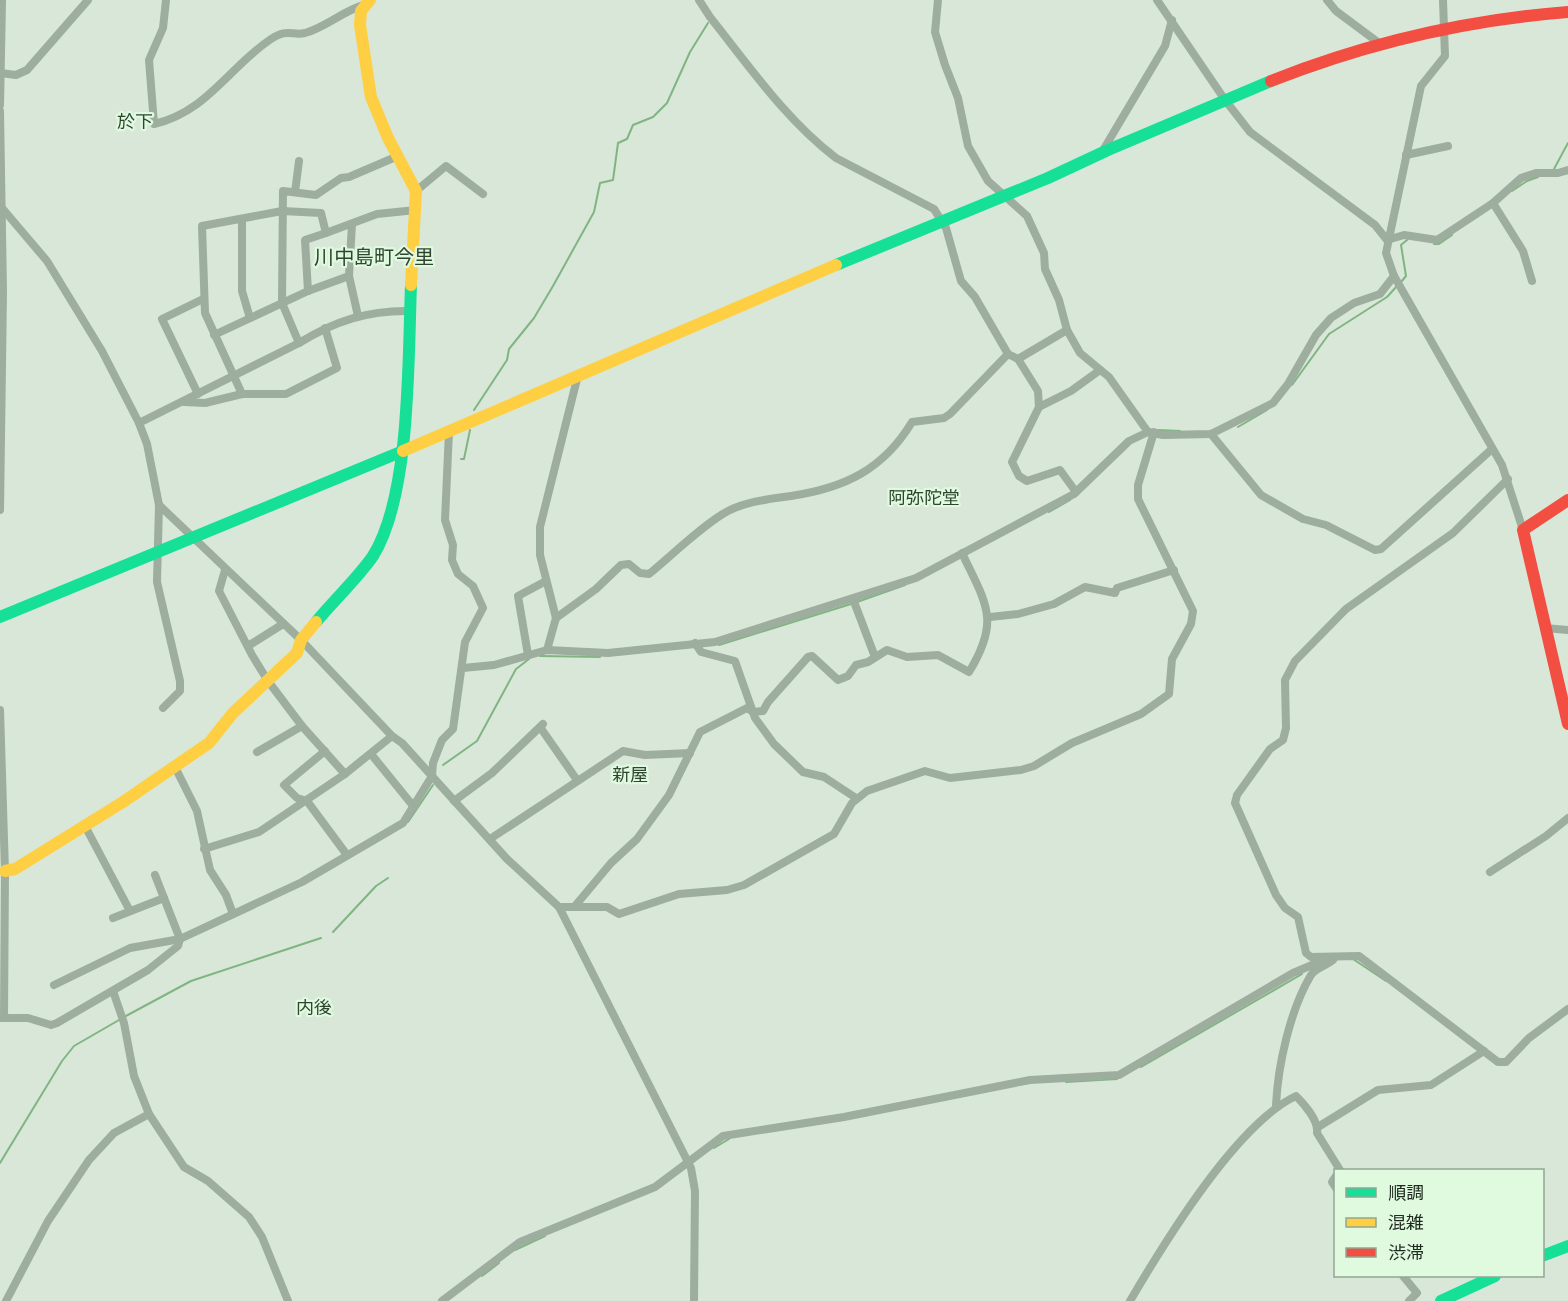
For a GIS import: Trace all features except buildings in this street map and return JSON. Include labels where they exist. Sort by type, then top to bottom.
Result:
[{"type":"street","points":[[0,105],[2,0]]},
{"type":"street","points":[[1,73],[16,75],[27,70],[88,0]]},
{"type":"street","points":[[166,0],[163,28],[149,60],[154,124],[174,119],[224,83],[246,59],[272,38],[288,31],[303,34],[370,1]]},
{"type":"street","points":[[938,0],[935,32],[958,98],[968,146],[988,181],[1002,195],[1012,200],[1027,216],[1044,253],[1045,269],[1059,300],[1067,330],[1080,353],[1109,377],[1151,432]]},
{"type":"street","points":[[1157,0],[1225,100],[1250,132],[1375,225],[1387,240]]},
{"type":"street","points":[[1327,0],[1336,11],[1379,43]]},
{"type":"street","points":[[1443,0],[1445,56],[1421,86],[1386,253],[1394,276],[1508,479],[1523,530],[1568,724]]},
{"type":"street","points":[[5,871],[15,869],[209,743],[233,713],[297,653],[301,640],[373,555],[389,516],[404,449],[416,191],[371,97],[360,25],[361,11],[370,1]]},
{"type":"street","points":[[701,1],[797,124],[836,158],[934,209],[943,221],[961,281],[975,297],[1008,354]]},
{"type":"street","points":[[0,617],[330,483],[404,449],[1002,195],[1039,182],[1225,100],[1315,64],[1379,43],[1445,28],[1481,21],[1568,12]]},
{"type":"street","points":[[1102,153],[1165,46],[1172,20]]},
{"type":"street","points":[[0,111],[2,208],[0,510]]},
{"type":"street","points":[[1406,155],[1448,146]]},
{"type":"street","points":[[299,343],[282,303],[283,191],[316,195],[341,178],[349,177],[398,156]]},
{"type":"street","points":[[295,192],[299,161]]},
{"type":"street","points":[[416,191],[446,166],[483,194]]},
{"type":"street","points":[[1387,240],[1404,235],[1437,240],[1493,203],[1521,178],[1536,173],[1558,173],[1568,170]]},
{"type":"street","points":[[1493,203],[1523,251],[1532,281]]},
{"type":"street","points":[[2,208],[47,261],[102,351],[140,423],[147,444],[159,505],[157,582],[180,681],[180,691],[163,708]]},
{"type":"street","points":[[308,291],[305,240],[377,214],[416,210]]},
{"type":"street","points":[[242,394],[232,377],[205,313],[202,226],[282,212],[321,213],[326,233]]},
{"type":"street","points":[[242,220],[242,291],[250,318]]},
{"type":"street","points":[[352,224],[349,276],[358,316]]},
{"type":"street","points":[[214,335],[308,291],[349,276]]},
{"type":"street","points":[[463,668],[494,665],[547,650],[608,654],[736,637],[916,578],[1076,492],[1129,441],[1151,432],[1182,435],[1211,434],[1273,403],[1288,384],[1316,335],[1330,318],[1354,303],[1380,294],[1394,276]]},
{"type":"street","points":[[198,394],[162,319],[203,299]]},
{"type":"street","points":[[140,423],[299,343],[324,328],[358,316],[390,311],[411,311]]},
{"type":"street","points":[[181,402],[205,403],[242,394],[286,394],[337,368],[324,328]]},
{"type":"street","points":[[1017,359],[1067,330]]},
{"type":"street","points":[[1008,354],[1014,355],[1038,391],[1039,407],[1014,452],[1012,462],[1019,476],[1027,481],[1060,470],[1076,492]]},
{"type":"street","points":[[556,618],[596,589],[621,565],[629,564],[640,573],[649,574],[728,511],[760,500],[823,490],[853,479],[878,464],[912,422],[944,418],[950,414],[1008,354]]},
{"type":"street","points":[[1039,407],[1071,390],[1100,370]]},
{"type":"street","points":[[547,650],[556,618],[540,555],[540,527],[578,375]]},
{"type":"street","points":[[54,985],[130,948],[180,939],[302,882],[403,823],[432,776],[433,763],[442,740],[453,729],[465,642],[483,608],[473,586],[458,574],[452,560],[453,545],[445,520],[448,431]]},
{"type":"street","points":[[559,907],[607,907],[619,914],[680,894],[727,890],[744,885],[834,834],[856,798],[867,791],[925,771],[950,778],[987,775],[1034,766],[1072,743],[1141,714],[1162,701],[1170,688],[1172,659],[1191,624],[1193,610],[1138,500],[1138,485],[1151,432]]},
{"type":"street","points":[[1211,434],[1261,495],[1303,519],[1326,525],[1375,550],[1381,549],[1492,449]]},
{"type":"street","points":[[1508,479],[1454,533],[1346,609],[1295,661],[1286,674],[1285,680],[1286,728],[1283,740],[1270,749],[1235,799],[1236,808],[1276,895],[1285,908],[1298,917],[1306,953],[1319,959],[1359,956],[1482,1053],[1498,1062],[1506,1062],[1529,1038],[1568,1010]]},
{"type":"street","points":[[1523,530],[1568,500]]},
{"type":"street","points":[[159,505],[301,640],[392,736],[402,743],[507,859],[559,907],[690,1165],[695,1191],[694,1301]]},
{"type":"street","points":[[575,906],[611,863],[637,839],[669,795],[700,732],[738,710],[747,708],[753,712],[763,711],[768,702],[808,657],[812,656],[838,680],[848,676],[856,665],[887,650],[906,657],[932,654],[969,672],[981,649],[990,617],[962,553]]},
{"type":"street","points":[[225,570],[219,591],[268,681],[302,726],[345,774]]},
{"type":"street","points":[[990,617],[1003,613],[1018,614],[1054,604],[1085,587],[1115,593],[1117,588],[1174,570]]},
{"type":"street","points":[[528,655],[518,596],[546,581]]},
{"type":"street","points":[[853,599],[875,657]]},
{"type":"street","points":[[248,646],[283,624]]},
{"type":"street","points":[[1545,627],[1568,630]]},
{"type":"street","points":[[695,644],[701,652],[735,661],[753,712],[762,730],[790,761],[803,772],[824,777],[856,798]]},
{"type":"street","points":[[0,710],[5,871],[2,1018],[28,1018],[51,1025],[148,970],[178,946],[180,939],[155,875]]},
{"type":"street","points":[[257,752],[302,726]]},
{"type":"street","points":[[454,801],[492,773],[542,726],[577,780]]},
{"type":"street","points":[[204,849],[259,832],[345,774],[392,736]]},
{"type":"street","points":[[325,751],[284,785],[297,798],[307,801],[346,855]]},
{"type":"street","points":[[490,839],[623,751],[645,755],[690,753]]},
{"type":"street","points":[[371,754],[414,807]]},
{"type":"street","points":[[175,767],[197,811],[210,870],[226,894],[233,914]]},
{"type":"street","points":[[1490,872],[1546,836],[1568,818]]},
{"type":"street","points":[[85,825],[130,911]]},
{"type":"street","points":[[113,918],[164,898]]},
{"type":"street","points":[[1276,1105],[1279,1068],[1287,1038],[1312,972],[1333,961],[1331,957]]},
{"type":"street","points":[[442,1301],[520,1242],[648,1190],[690,1165],[723,1136],[844,1117],[1030,1080],[1119,1075],[1293,973],[1331,957]]},
{"type":"street","points":[[113,991],[124,1023],[134,1076],[149,1114],[184,1167],[208,1181],[249,1217],[262,1237],[288,1301]]},
{"type":"street","points":[[1318,1127],[1378,1090],[1431,1085],[1482,1053]]},
{"type":"street","points":[[1130,1301],[1178,1222],[1239,1144],[1276,1105],[1296,1096],[1305,1104],[1318,1127],[1317,1133],[1339,1169]]},
{"type":"street","points":[[6,1301],[48,1221],[89,1160],[114,1133],[149,1114]]},
{"type":"street","points":[[1544,1255],[1568,1246]]},
{"type":"street","points":[[1405,1277],[1417,1293],[1408,1301]]},
{"type":"street","points":[[1441,1301],[1491,1277]]},
{"type":"waterway","points":[[474,410],[507,360],[509,349],[534,318],[553,286],[594,212],[600,183],[613,180],[618,143],[627,139],[633,125],[653,117],[667,103],[690,52],[708,23]]},
{"type":"waterway","points":[[1554,169],[1568,143]]},
{"type":"waterway","points":[[1512,191],[1538,177]]},
{"type":"waterway","points":[[1434,244],[1439,244],[1452,235]]},
{"type":"waterway","points":[[1401,282],[1406,276],[1401,245],[1407,240]]},
{"type":"waterway","points":[[1292,385],[1329,334],[1387,297],[1397,286]]},
{"type":"waterway","points":[[1238,427],[1267,410]]},
{"type":"waterway","points":[[461,459],[464,459],[470,430]]},
{"type":"waterway","points":[[1158,430],[1180,431]]},
{"type":"waterway","points":[[1049,512],[1070,500]]},
{"type":"waterway","points":[[857,602],[905,585]]},
{"type":"waterway","points":[[719,645],[851,604]]},
{"type":"waterway","points":[[540,656],[600,657]]},
{"type":"waterway","points":[[443,765],[477,741],[516,669],[529,659]]},
{"type":"waterway","points":[[408,822],[433,785]]},
{"type":"waterway","points":[[333,932],[376,886],[388,878]]},
{"type":"waterway","points":[[124,1017],[191,981],[321,938]]},
{"type":"waterway","points":[[1353,959],[1386,981]]},
{"type":"waterway","points":[[1141,1067],[1302,974]]},
{"type":"waterway","points":[[0,1163],[62,1061],[74,1046],[119,1020]]},
{"type":"waterway","points":[[1066,1082],[1117,1079]]},
{"type":"waterway","points":[[714,1148],[729,1139]]},
{"type":"waterway","points":[[515,1250],[545,1236]]},
{"type":"waterway","points":[[482,1276],[499,1263]]},
{"type":"traffic: fast","points":[[836,265],[1048,178],[1271,81]]},
{"type":"traffic: fast","points":[[316,622],[373,556],[385,530],[395,498],[401,463],[408,387],[411,285]]},
{"type":"traffic: fast","points":[[0,617],[403,451]]},
{"type":"traffic: fast","points":[[1544,1255],[1568,1246]]},
{"type":"traffic: fast","points":[[1441,1301],[1493,1277]]},
{"type":"traffic: slow","points":[[370,0],[361,11],[360,25],[371,97],[388,138],[416,191],[411,285]]},
{"type":"traffic: slow","points":[[403,451],[836,265]]},
{"type":"traffic: slow","points":[[5,871],[15,869],[123,802],[209,743],[233,713],[297,653],[301,640],[316,622]]},
{"type":"traffic: jam","points":[[1271,81],[1343,55],[1417,35],[1492,21],[1568,12]]},
{"type":"traffic: jam","points":[[1568,500],[1523,530],[1568,724]]},
{"type":"district","name":"於下","points":[[135,121]]},
{"type":"district","name":"川中島町今里","points":[[374,257]]},
{"type":"district","name":"阿弥陀堂","points":[[924,497]]},
{"type":"district","name":"新屋","points":[[630,774]]},
{"type":"district","name":"内後","points":[[314,1007]]}]
